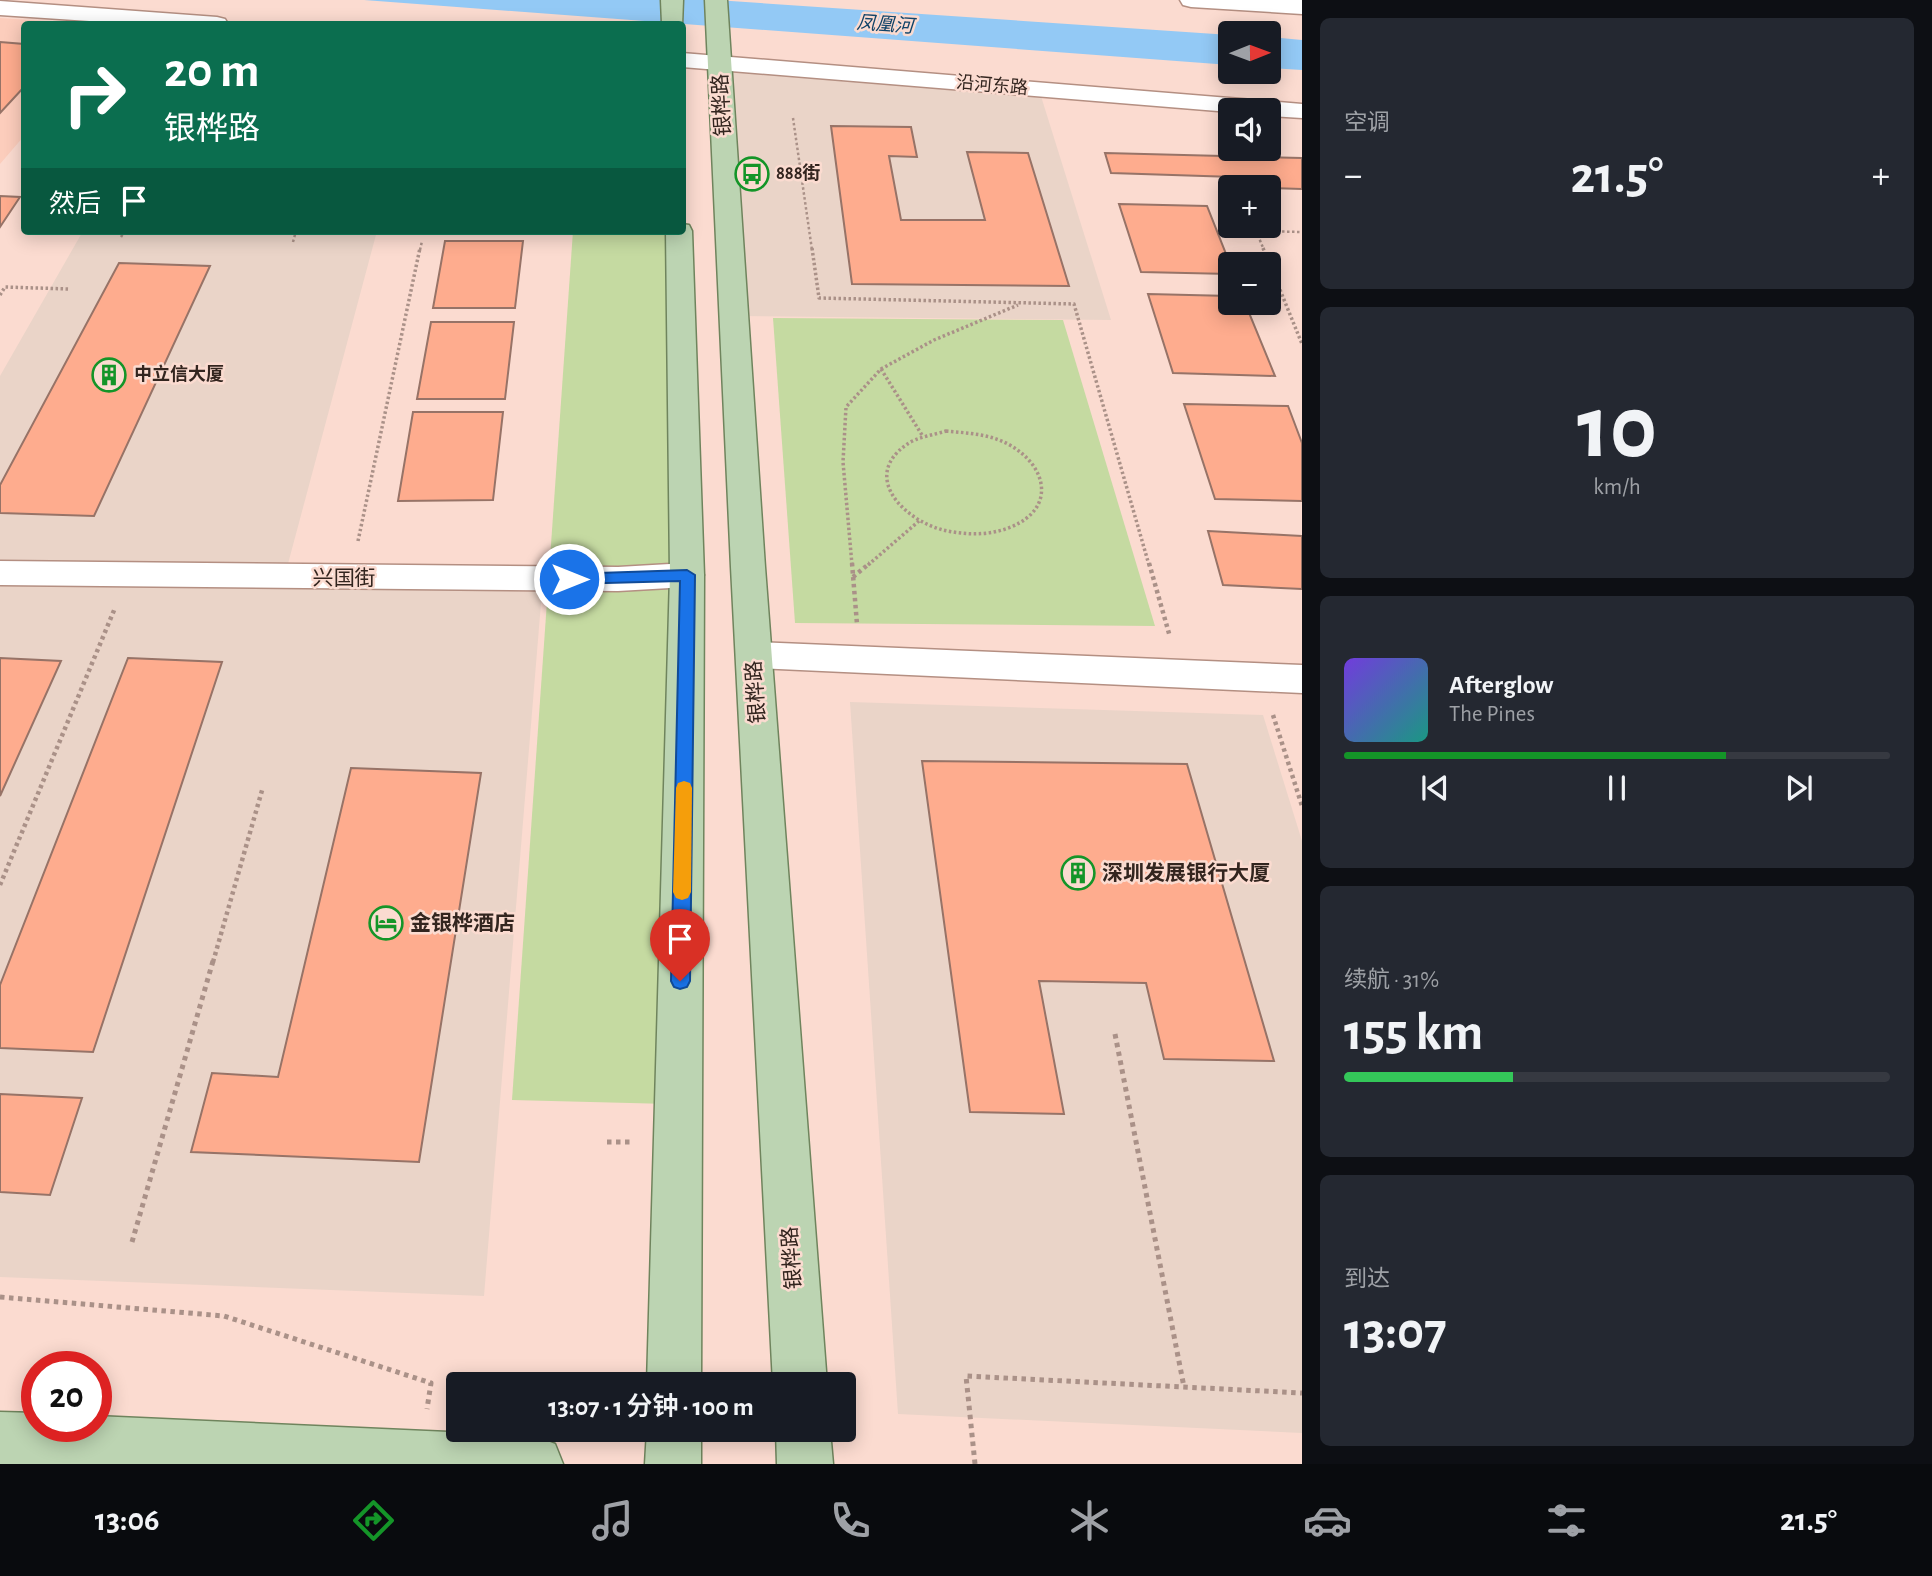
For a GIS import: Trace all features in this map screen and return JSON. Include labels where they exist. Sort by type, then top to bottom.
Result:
[{"type":"main road","points":[[672,0],[673,21]]},
{"type":"main road","name":"银桦路","points":[[716,0],[799,1372]]},
{"type":"main road","points":[[674,1372],[687,575],[679,235]]},
{"type":"main road","points":[[0,1439],[536,1464]]},
{"type":"main road","points":[[673,1464],[674,1442]]},
{"type":"main road","points":[[804,1442],[805,1464]]},
{"type":"street","points":[[1191,0],[1302,7]]},
{"type":"street","points":[[0,8],[176,21]]},
{"type":"street","name":"沿河东路","points":[[686,60],[1302,111]]},
{"type":"street","name":"兴国街","points":[[0,572],[350,578],[618,579],[687,575]]},
{"type":"street","points":[[754,655],[1302,679]]},
{"type":"path","points":[[793,118],[819,298],[1074,304],[1180,674]]},
{"type":"path","points":[[1281,230],[1302,232]]},
{"type":"path","points":[[293,242],[295,235]]},
{"type":"path","points":[[1260,238],[1302,344]]},
{"type":"path","points":[[350,578],[422,241]]},
{"type":"path","points":[[0,295],[5,287],[69,289]]},
{"type":"path","points":[[861,660],[843,462],[846,407],[881,369],[934,340],[1022,303]]},
{"type":"path","points":[[881,369],[922,435]]},
{"type":"path","points":[[946,431],[996,439],[1018,450],[1034,465],[1042,481],[1043,498],[1034,513],[1018,526],[996,533],[970,535],[943,530],[919,521],[899,507],[888,491],[884,474],[889,458],[902,444],[922,435],[946,431]]},
{"type":"path","points":[[852,577],[919,521]]},
{"type":"path","points":[[0,885],[128,575]]},
{"type":"path","points":[[1261,677],[1302,806]]},
{"type":"path","points":[[132,1242],[263,787]]},
{"type":"path","points":[[1115,1034],[1184,1387]]},
{"type":"path","points":[[0,1297],[224,1316],[431,1383]]},
{"type":"path","points":[[975,1464],[966,1376],[1302,1393]]},
{"type":"shaded area","points":[[0,18],[45,21],[21,21],[21,140],[0,164]]},
{"type":"shaded area","points":[[726,66],[1040,93],[1111,320],[740,316]]},
{"type":"shaded area","points":[[81,235],[376,235],[285,575],[543,579],[484,1296],[0,1277],[0,376]]},
{"type":"shaded area","points":[[850,702],[1263,715],[1302,841],[1302,1433],[898,1414]]},
{"type":"green space","points":[[573,235],[675,235],[669,1104],[512,1100]]},
{"type":"green space","points":[[773,318],[1063,320],[1155,626],[795,623]]},
{"type":"water","name":"凤凰河","points":[[364,0],[716,0],[1218,34],[1218,64],[686,24],[686,21],[644,21]]},
{"type":"water","points":[[1281,38],[1302,40],[1302,70],[1281,69]]},
{"type":"building","points":[[0,42],[21,44],[21,90],[0,113]]},
{"type":"building","points":[[831,126],[911,127],[917,157],[889,156],[901,220],[985,220],[967,152],[1028,153],[1069,286],[852,284]]},
{"type":"building","points":[[1105,153],[1218,156],[1218,161],[1281,161],[1281,157],[1302,158],[1302,189],[1281,188],[1281,175],[1218,176],[1111,173]]},
{"type":"building","points":[[0,196],[20,197],[0,227]]},
{"type":"building","points":[[1119,204],[1207,206],[1225,252],[1218,252],[1218,274],[1141,272]]},
{"type":"building","points":[[445,241],[523,241],[515,308],[433,308]]},
{"type":"building","name":"中立信大厦","points":[[119,263],[210,266],[94,516],[0,513],[0,485]]},
{"type":"building","points":[[1148,294],[1218,296],[1218,315],[1250,315],[1275,376],[1173,373]]},
{"type":"building","points":[[431,322],[514,322],[505,399],[417,399]]},
{"type":"building","points":[[1184,404],[1288,406],[1302,443],[1302,501],[1215,499]]},
{"type":"building","points":[[413,412],[503,412],[493,500],[398,501]]},
{"type":"building","points":[[1208,531],[1302,536],[1302,589],[1223,585]]},
{"type":"building","points":[[0,658],[61,661],[0,796]]},
{"type":"building","points":[[128,658],[222,662],[93,1052],[0,1048],[0,985]]},
{"type":"building","name":"深圳发展银行大厦","points":[[922,761],[1187,764],[1274,1061],[1164,1059],[1146,983],[1039,981],[1064,1114],[970,1112]]},
{"type":"building","name":"金银桦酒店","points":[[351,768],[481,773],[419,1162],[191,1152],[212,1073],[278,1077]]},
{"type":"building","points":[[0,1094],[82,1098],[50,1195],[0,1192]]},
{"type":"slow traffic","points":[[682,892],[684,788]]},
{"type":"place","name":"888街","points":[[752,174]]},
{"type":"place","name":"中立信大厦","points":[[109,375]]},
{"type":"place","name":"深圳发展银行大厦","points":[[1078,873]]},
{"type":"place","name":"金银桦酒店","points":[[386,923]]},
{"type":"route","points":[[569,579],[687,575],[680,981]]}]
